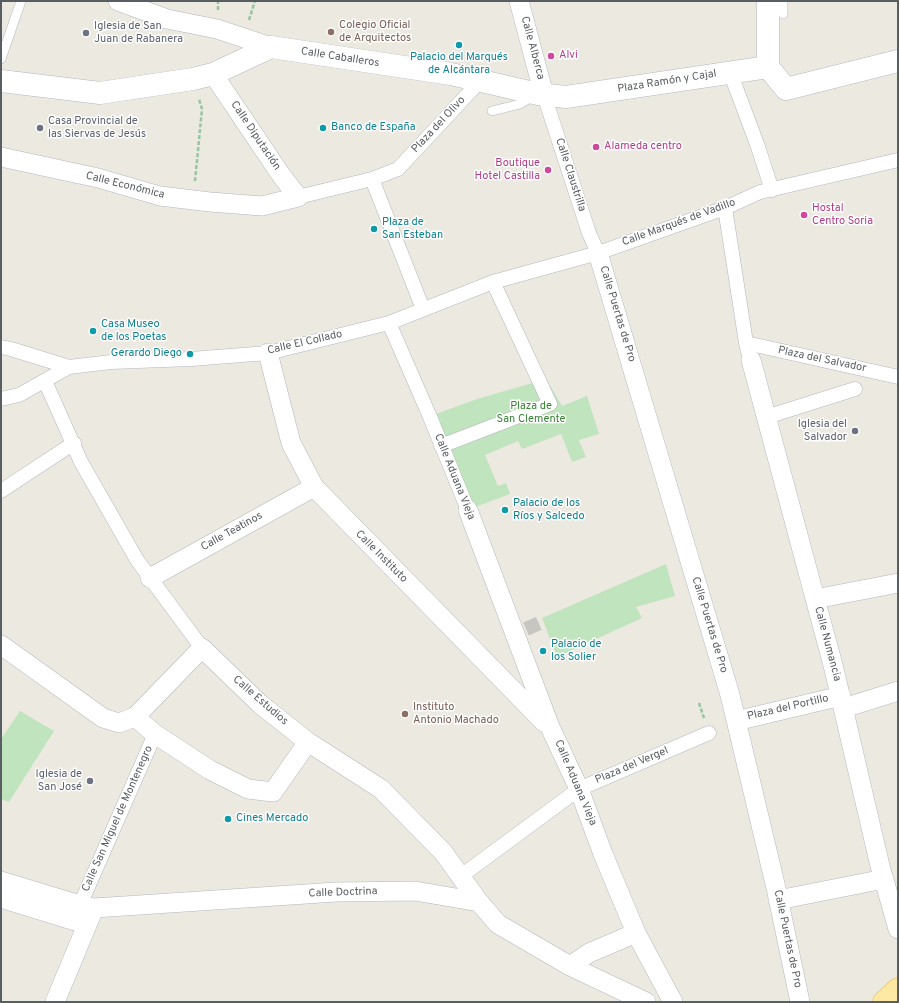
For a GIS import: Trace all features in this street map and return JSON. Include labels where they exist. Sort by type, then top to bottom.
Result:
[{"type":"main road","points":[[884,1002],[898,989]]},
{"type":"street","name":"Calle Caballeros","points":[[118,1],[167,19],[216,29],[271,47],[451,74],[541,95],[566,97]]},
{"type":"street","name":"Calle Alberca","points":[[520,1],[541,95]]},
{"type":"street","points":[[776,7],[768,67],[786,89],[898,61]]},
{"type":"street","points":[[1,81],[100,93],[209,74],[271,47]]},
{"type":"street","name":"Plaza Ramón y Cajal","points":[[566,97],[768,67]]},
{"type":"street","points":[[730,72],[757,144],[766,191]]},
{"type":"street","name":"Calle Diputación","points":[[209,74],[281,176],[298,197]]},
{"type":"street","name":"Plaza del Olivo","points":[[372,179],[398,169],[480,81]]},
{"type":"street","name":"Calle Claustrilla","points":[[541,95],[589,233],[598,253]]},
{"type":"street","name":"Calle Económica","points":[[1,157],[98,178],[160,196],[262,206],[298,197]]},
{"type":"street","name":"Calle Marqués de Vadillo","points":[[598,253],[725,208],[766,191],[898,160]]},
{"type":"street","points":[[298,197],[372,179],[423,309]]},
{"type":"street","points":[[725,208],[748,352]]},
{"type":"street","name":"Calle El Collado","points":[[1,348],[11,349],[69,367],[111,362],[191,359],[268,353],[389,323],[493,282],[598,253]]},
{"type":"street","name":"Calle Puertas de Pro","points":[[598,253],[725,678],[778,900],[800,1002]]},
{"type":"street","points":[[441,446],[550,404],[493,282]]},
{"type":"street","name":"Calle Aduana Vieja","points":[[389,323],[520,631],[550,727],[579,789],[603,854],[636,933],[673,1002]]},
{"type":"street","name":"Plaza del Salvador","points":[[748,352],[898,377]]},
{"type":"street","name":"Calle Numancia","points":[[748,352],[816,599],[882,872],[898,928]]},
{"type":"street","name":"Calle Instituto","points":[[268,353],[291,444],[314,487],[550,727]]},
{"type":"street","points":[[1,399],[19,395],[69,367]]},
{"type":"street","name":"Calle Estudios","points":[[45,381],[74,443],[81,462],[137,560],[202,648],[260,704],[308,742],[381,789],[443,852],[480,902]]},
{"type":"street","points":[[766,417],[855,389]]},
{"type":"street","points":[[1,491],[74,443]]},
{"type":"street","name":"Calle Teatinos","points":[[150,578],[314,487]]},
{"type":"street","points":[[816,599],[898,582]]},
{"type":"street","points":[[1,645],[103,718],[119,724],[135,717],[202,648]]},
{"type":"street","name":"Plaza del Portillo","points":[[736,721],[898,691]]},
{"type":"street","points":[[135,717],[155,734],[210,770],[248,789],[273,792],[308,742]]},
{"type":"street","name":"Plaza del Vergel","points":[[461,876],[579,789],[709,733]]},
{"type":"street","name":"Calle San Miguel de Montenegro","points":[[87,907],[155,734]]},
{"type":"street","points":[[778,900],[882,872]]},
{"type":"street","name":"Calle Doctrina","points":[[1,880],[87,907],[336,892],[415,891],[480,902]]},
{"type":"street","points":[[1,898],[75,921],[87,907]]},
{"type":"street","points":[[480,902],[498,924],[570,966],[646,1002]]},
{"type":"street","points":[[55,1002],[87,907]]},
{"type":"street","points":[[570,966],[589,952],[636,933]]},
{"type":"lane","points":[[1,59],[21,1]]},
{"type":"lane","points":[[776,7],[784,1]]},
{"type":"lane","points":[[209,74],[258,125]]},
{"type":"lane","points":[[492,111],[520,104],[541,95]]},
{"type":"path","points":[[194,200],[202,109],[209,74]]},
{"type":"green space","name":"Plaza de San Clemente","points":[[546,379],[562,406],[587,396],[599,434],[579,440],[586,457],[572,462],[561,434],[522,449],[518,441],[485,455],[498,486],[506,483],[510,494],[462,512],[436,414],[474,400]]},
{"type":"green space","points":[[666,564],[675,596],[636,607],[642,618],[557,657],[542,618]]},
{"type":"green space","points":[[20,711],[54,731],[9,802],[1,799],[1,739]]},
{"type":"tunnel","points":[[526,629],[544,621]]},
{"type":"place","name":"Colegio Oficial de Arquitectos","points":[[331,32]]},
{"type":"place","name":"Iglesia de San Juan de Rabanera","points":[[86,33]]},
{"type":"place","name":"Palacio del Marqués de Alcántara","points":[[459,45]]},
{"type":"place","name":"Alvi","points":[[551,56]]},
{"type":"place","name":"Casa Provincial de las Siervas de Jesús","points":[[40,128]]},
{"type":"place","name":"Banco de España","points":[[323,128]]},
{"type":"place","name":"Alameda centro","points":[[596,147]]},
{"type":"place","name":"Boutique Hotel Castilla","points":[[548,170]]},
{"type":"place","name":"Hostal Centro Soria","points":[[804,215]]},
{"type":"place","name":"Plaza de San Esteban","points":[[374,229]]},
{"type":"place","name":"Casa Museo de los Poetas","points":[[93,331]]},
{"type":"place","name":"Gerardo Diego","points":[[190,354]]},
{"type":"place","name":"Iglesia del Salvador","points":[[855,431]]},
{"type":"place","name":"Palacio de los Ríos y Salcedo","points":[[505,510]]},
{"type":"place","name":"Palacio de los Solier","points":[[543,651]]},
{"type":"place","name":"Instituto Antonio Machado","points":[[405,714]]},
{"type":"place","name":"Iglesia de San José","points":[[90,781]]},
{"type":"place","name":"Cines Mercado","points":[[228,819]]}]
